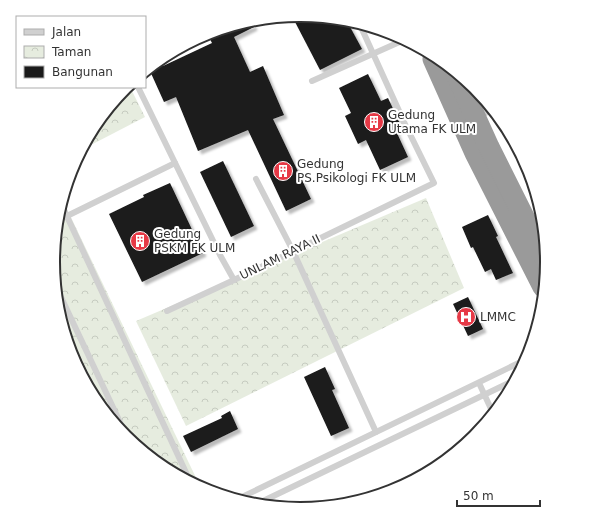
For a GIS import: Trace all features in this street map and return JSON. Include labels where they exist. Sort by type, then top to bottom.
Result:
[{"type":"highway","points":[[435,63],[471,108]]},
{"type":"highway","points":[[460,83],[471,108],[482,150],[540,280]]},
{"type":"highway","points":[[482,150],[540,246]]},
{"type":"lane","points":[[362,30],[372,54]]},
{"type":"lane","points":[[312,81],[398,43]]},
{"type":"lane","name":"UNLAM RAYA II","points":[[138,88],[234,280],[434,183],[372,54]]},
{"type":"lane","points":[[66,213],[175,163]]},
{"type":"lane","points":[[256,179],[293,251],[376,432]]},
{"type":"lane","points":[[65,214],[186,473]]},
{"type":"lane","points":[[166,311],[234,280]]},
{"type":"lane","points":[[64,304],[118,417]]},
{"type":"lane","points":[[245,495],[518,363]]},
{"type":"lane","points":[[479,382],[491,408]]},
{"type":"lane","points":[[268,500],[507,384]]},
{"type":"green space","points":[[132,91],[145,117],[91,145],[110,116]]},
{"type":"green space","points":[[426,198],[464,288],[186,426],[136,321]]},
{"type":"green space","points":[[67,209],[196,478],[167,462],[131,432],[110,408],[85,368],[73,339],[65,309],[61,278],[61,246]]},
{"type":"building","points":[[295,22],[332,24],[350,28],[362,49],[320,70]]},
{"type":"building","points":[[254,27],[234,37],[250,72],[263,66],[284,115],[273,119],[311,199],[286,211],[248,130],[198,151],[176,97],[164,102],[151,74],[162,65],[212,43],[210,40],[238,30]]},
{"type":"building","name":"Gedung Utama FK ULM","points":[[368,74],[381,101],[388,98],[402,128],[396,131],[408,157],[380,170],[366,140],[358,144],[345,116],[351,113],[339,88]]},
{"type":"building","points":[[223,161],[254,226],[231,237],[200,172]]},
{"type":"building","points":[[170,183],[203,253],[142,282],[109,214],[144,197],[143,195]]},
{"type":"building","points":[[488,215],[498,236],[496,237],[513,273],[496,280],[491,269],[485,272],[473,247],[471,248],[462,227]]},
{"type":"building","points":[[468,297],[483,329],[468,336],[453,304]]},
{"type":"building","points":[[325,367],[335,389],[332,390],[349,428],[331,436],[304,377]]},
{"type":"building","points":[[230,411],[238,429],[191,452],[183,436],[222,418],[221,416]]},
{"type":"place","name":"Gedung Utama FK ULM","points":[[374,122]]},
{"type":"place","name":"Gedung PS.Psikologi FK ULM","points":[[283,171]]},
{"type":"place","name":"Gedung PSKM FK ULM","points":[[140,241]]},
{"type":"place","name":"LMMC","points":[[466,317]]}]
